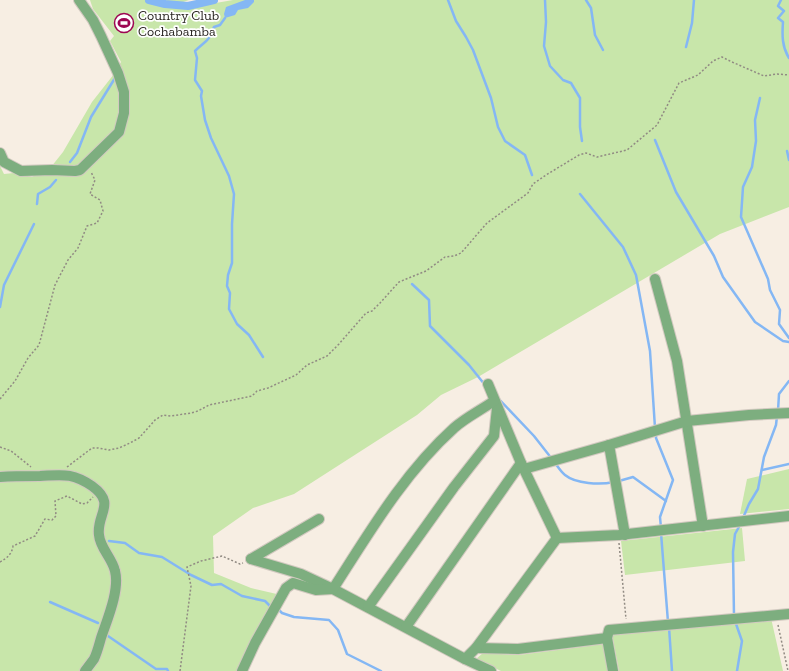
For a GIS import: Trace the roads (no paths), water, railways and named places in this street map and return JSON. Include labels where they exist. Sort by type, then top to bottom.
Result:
[{"type":"street","points":[[0,153],[4,162],[21,171],[75,171],[80,170],[119,132],[124,113],[124,92],[118,73],[101,36],[93,20],[79,0]]},
{"type":"street","points":[[655,279],[677,361],[703,526]]},
{"type":"street","points":[[488,384],[523,466],[557,538]]},
{"type":"street","points":[[333,589],[386,508],[419,464],[455,428],[496,405]]},
{"type":"street","points":[[368,607],[454,487],[494,436],[496,405]]},
{"type":"street","points":[[406,627],[523,466],[609,445],[686,421],[789,413]]},
{"type":"street","points":[[609,445],[622,535]]},
{"type":"street","points":[[0,477],[61,474],[72,476],[93,486],[102,496],[105,506],[98,530],[102,546],[112,561],[116,572],[115,588],[110,609],[94,658],[85,671]]},
{"type":"street","points":[[557,538],[622,535],[789,516]]},
{"type":"street","points":[[319,519],[251,559],[301,574],[491,671]]},
{"type":"street","points":[[465,659],[476,648],[557,538]]},
{"type":"street","points":[[242,671],[255,643],[286,588],[293,584],[316,590],[333,589]]},
{"type":"street","points":[[613,671],[607,638],[609,630],[789,614]]},
{"type":"street","points":[[476,648],[518,650],[607,638]]},
{"type":"water","points":[[245,0],[254,0],[254,2],[248,8],[238,10],[235,15],[225,18],[224,14],[226,7]]},
{"type":"waterway","points":[[149,0],[165,4],[188,6],[214,0]]},
{"type":"waterway","points":[[448,0],[456,21],[473,50],[491,98],[498,127],[505,141],[525,155],[532,175]]},
{"type":"waterway","points":[[545,0],[546,22],[544,46],[550,66],[563,80],[571,83],[580,98],[580,127],[582,141]]},
{"type":"waterway","points":[[586,0],[591,8],[595,35],[603,50]]},
{"type":"waterway","points":[[686,47],[692,23],[694,0]]},
{"type":"waterway","points":[[781,0],[778,6],[784,11],[778,18],[783,22],[783,41],[789,58]]},
{"type":"waterway","points":[[225,18],[220,25],[214,27],[208,39],[195,51],[197,58],[195,80],[202,91],[201,96],[205,120],[211,138],[229,176],[234,194],[232,263],[228,275],[227,286],[230,293],[229,309],[237,324],[249,335],[263,357]]},
{"type":"waterway","points":[[70,162],[77,153],[91,117],[115,78]]},
{"type":"waterway","points":[[760,98],[755,120],[756,141],[752,167],[743,187],[741,217],[768,279],[770,290],[780,310],[779,324],[789,338]]},
{"type":"waterway","points":[[655,140],[676,192],[714,256],[723,277],[755,322],[783,341],[789,342]]},
{"type":"waterway","points":[[787,151],[789,160]]},
{"type":"waterway","points":[[37,204],[38,194],[50,187],[56,180]]},
{"type":"waterway","points":[[580,194],[623,247],[636,275],[650,351],[655,428]]},
{"type":"waterway","points":[[0,307],[4,285],[34,224]]},
{"type":"waterway","points":[[412,284],[429,300],[430,326],[469,365],[485,385]]},
{"type":"waterway","points":[[778,411],[779,394],[789,381]]},
{"type":"waterway","points":[[497,397],[534,436],[552,459]]},
{"type":"waterway","points":[[743,518],[758,489],[764,457],[776,425],[777,416]]},
{"type":"waterway","points":[[656,433],[656,438],[673,480],[660,517],[661,528]]},
{"type":"waterway","points":[[555,463],[564,474],[575,480],[595,483],[614,482]]},
{"type":"waterway","points":[[762,470],[789,464]]},
{"type":"waterway","points":[[619,481],[633,477],[666,501]]},
{"type":"waterway","points":[[734,616],[733,552],[735,534],[740,525]]},
{"type":"waterway","points":[[661,533],[668,622]]},
{"type":"waterway","points":[[109,541],[125,543],[139,553],[162,557],[191,575],[212,585],[221,584],[242,596],[265,601],[270,606],[273,605]]},
{"type":"waterway","points":[[50,602],[98,623]]},
{"type":"waterway","points":[[277,608],[282,613],[294,617],[329,620],[338,630],[347,654],[381,671]]},
{"type":"waterway","points":[[735,621],[742,641],[737,671]]},
{"type":"waterway","points":[[669,627],[672,671]]},
{"type":"waterway","points":[[108,636],[156,669],[167,669],[168,671]]},
{"type":"place","name":"Country Club Cochabamba","points":[[124,23]]}]
